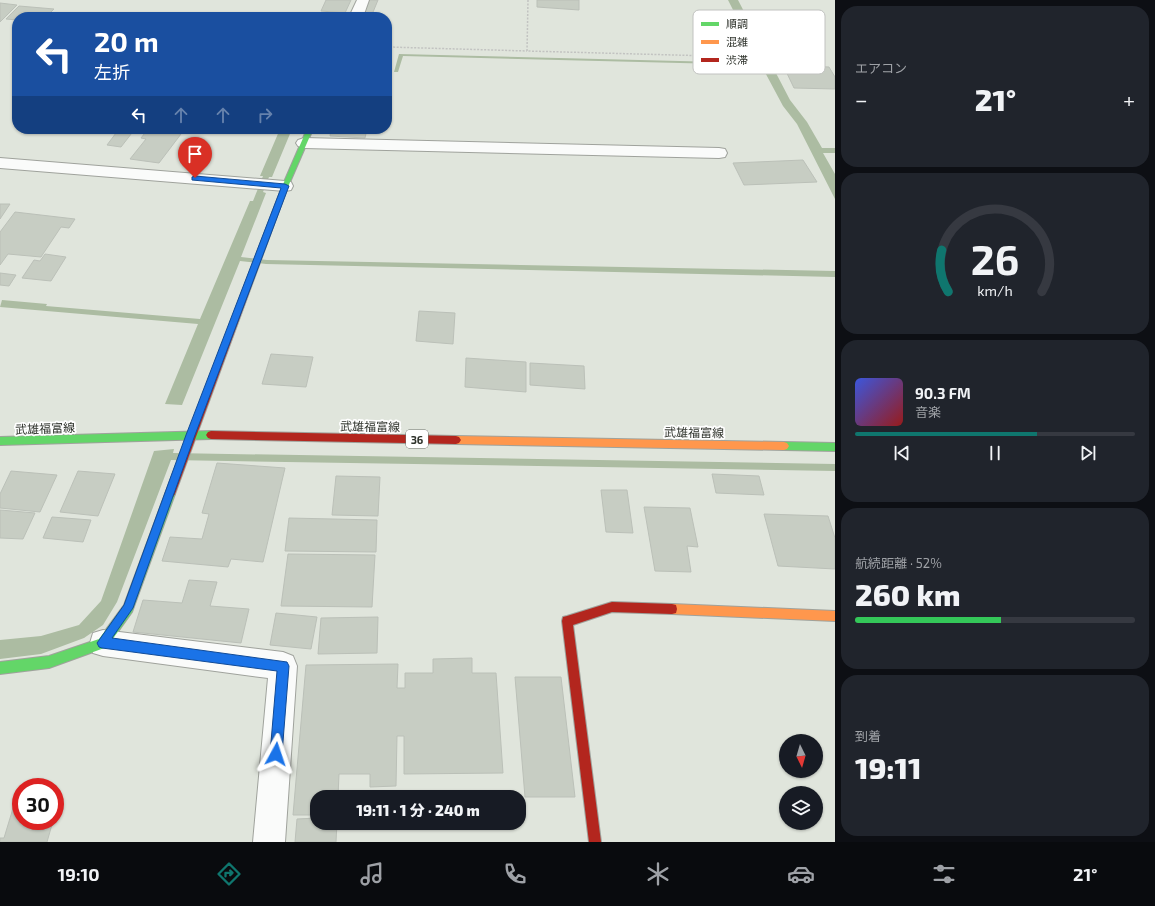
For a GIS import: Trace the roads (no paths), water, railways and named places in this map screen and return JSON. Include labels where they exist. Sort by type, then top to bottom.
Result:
[{"type":"street","points":[[358,12],[363,0]]},
{"type":"street","points":[[102,643],[128,608],[186,447],[255,266],[259,255],[270,185],[307,136],[719,153]]},
{"type":"street","points":[[0,163],[270,185]]},
{"type":"street","name":"武雄福富線","points":[[0,441],[191,435],[835,447]]},
{"type":"street","points":[[595,842],[567,621],[612,607],[835,616]]},
{"type":"street","points":[[0,668],[49,662],[102,643],[283,666],[269,842]]}]
